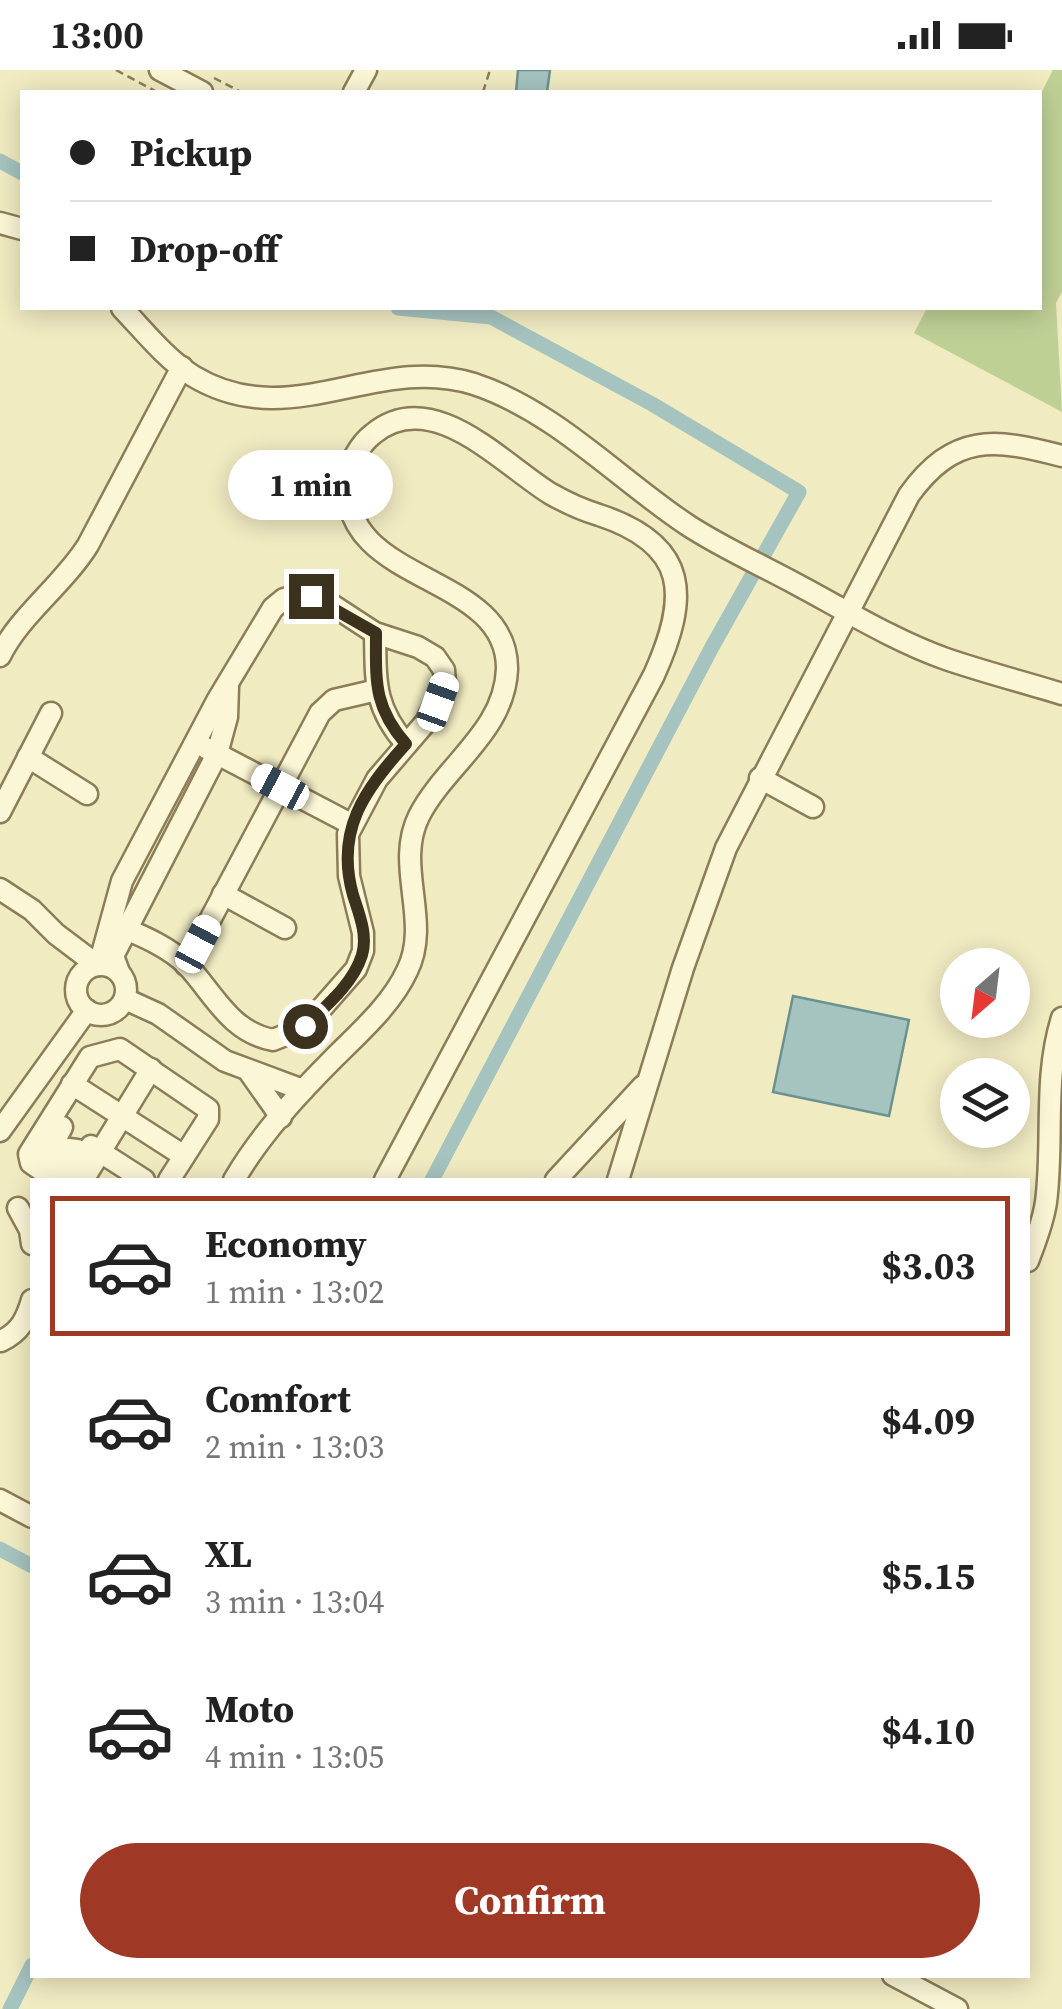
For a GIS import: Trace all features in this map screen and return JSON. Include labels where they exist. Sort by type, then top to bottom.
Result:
[{"type":"street","points":[[160,70],[207,85]]},
{"type":"street","points":[[124,310],[182,368],[238,396],[267,400],[298,398],[418,376],[473,384],[535,414],[686,524],[898,640],[1062,694]]},
{"type":"street","points":[[0,656],[17,628],[71,572],[182,368]]},
{"type":"street","points":[[235,1178],[302,1090],[384,1008],[409,968],[417,928],[409,867],[416,821],[482,735],[504,689],[507,667],[503,646],[473,606],[382,554],[352,517],[346,496],[348,471],[364,444],[370,436],[395,422],[426,418],[475,441],[550,493],[578,508],[627,524],[648,537],[661,551],[678,592],[669,642],[654,675],[386,1178]]},
{"type":"street","points":[[619,1178],[712,883],[760,778],[908,495],[927,470],[947,456],[991,442],[1062,456]]},
{"type":"street","points":[[0,1131],[95,1012],[116,1010],[125,999],[126,988],[113,956],[122,881],[260,624],[284,598],[311,596],[376,633],[435,657],[444,670],[445,682],[438,702],[426,722],[377,779],[348,834],[349,876],[361,917],[363,951],[344,986],[305,1026],[273,1040],[259,1037],[234,1022],[186,965],[155,942],[119,926]]},
{"type":"street","points":[[376,633],[380,705],[390,726],[406,744]]},
{"type":"street","points":[[99,1053],[104,1040],[95,1012],[76,992],[119,926],[217,754],[227,717],[228,685]]},
{"type":"street","points":[[186,965],[320,713],[334,700],[377,690]]},
{"type":"street","points":[[0,812],[51,713]]},
{"type":"street","points":[[195,743],[351,824]]},
{"type":"street","points":[[28,758],[87,794]]},
{"type":"street","points":[[760,778],[813,807]]},
{"type":"street","points":[[0,889],[32,910],[93,967],[110,966],[120,972]]},
{"type":"street","points":[[224,894],[285,928]]},
{"type":"street","points":[[125,999],[158,1014],[196,1043],[250,1072],[302,1090]]},
{"type":"street","points":[[1030,1256],[1046,1202],[1051,1066],[1062,1018]]},
{"type":"street","points":[[67,1178],[79,1158],[77,1150],[68,1149],[56,1164],[50,1164],[46,1158],[72,1084],[90,1057],[120,1048],[208,1109],[208,1119],[170,1178]]},
{"type":"street","points":[[86,1178],[108,1165],[122,1116],[151,1069]]},
{"type":"street","points":[[250,1072],[281,1116]]},
{"type":"street","points":[[558,1178],[648,1081]]},
{"type":"street","points":[[72,1084],[184,1156]]},
{"type":"street","points":[[56,1124],[108,1165],[139,1178]]},
{"type":"street","points":[[54,1178],[29,1158],[56,1124]]},
{"type":"street","points":[[17,1208],[30,1230]]},
{"type":"street","points":[[1,1342],[16,1334],[30,1307]]},
{"type":"street","points":[[1,1342],[30,1334]]},
{"type":"street","points":[[0,1500],[30,1516]]},
{"type":"street","points":[[899,1978],[957,2009]]},
{"type":"path","points":[[116,70],[153,90]]},
{"type":"green space","points":[[1053,70],[1062,70],[1062,292],[1056,303],[1062,412],[914,333],[926,310],[1042,310],[1042,91]]},
{"type":"water","points":[[518,70],[550,70],[547,90],[516,90]]},
{"type":"water","points":[[793,996],[909,1020],[889,1116],[773,1092]]},
{"type":"waterway","points":[[0,161],[20,172]]},
{"type":"waterway","points":[[419,310],[491,317],[652,404],[799,492],[712,647],[433,1178]]},
{"type":"waterway","points":[[0,1549],[30,1565]]},
{"type":"waterway","points":[[10,2009],[30,1969]]},
{"type":"route","points":[[305,1026],[344,986],[363,951],[361,917],[349,876],[348,834],[377,779],[406,744],[390,726],[380,705],[375,672],[376,633],[311,596]]}]
